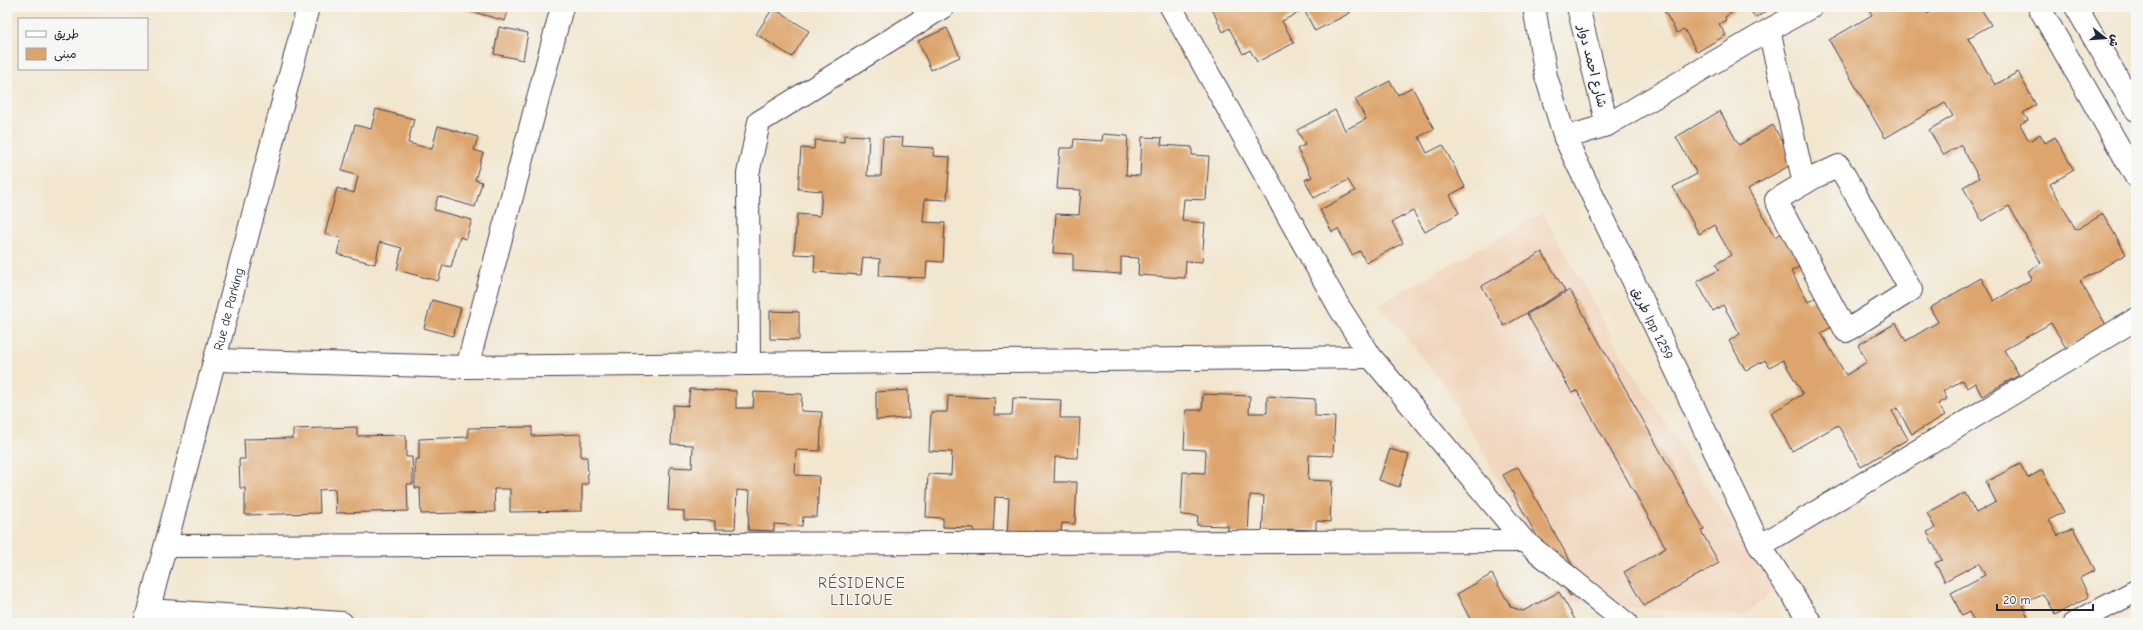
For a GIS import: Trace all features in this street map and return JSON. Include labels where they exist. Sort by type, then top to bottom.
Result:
[{"type":"street","name":"Rue de Parking","points":[[308,7],[147,616],[342,623]]},
{"type":"street","points":[[467,367],[562,7]]},
{"type":"street","points":[[749,364],[748,174],[759,122],[943,7]]},
{"type":"street","points":[[1171,7],[1338,307],[1371,357],[1524,541],[1626,623]]},
{"type":"street","name":"طريق lpp 1259","points":[[1534,7],[1546,76],[1565,138],[1760,546],[1811,623]]},
{"type":"street","name":"شارع احمد دوار","points":[[1578,7],[1607,125]]},
{"type":"street","points":[[1565,138],[1607,125],[1769,30],[1812,7]]},
{"type":"street","points":[[2039,7],[2136,177]]},
{"type":"street","points":[[2076,7],[2136,110]]},
{"type":"street","points":[[1769,30],[1804,183]]},
{"type":"street","points":[[1839,166],[1910,290],[1846,331],[1776,200],[1804,183],[1839,166]]},
{"type":"street","points":[[1760,546],[2136,319]]},
{"type":"street","points":[[215,360],[467,367],[1371,357]]},
{"type":"street","points":[[166,546],[1524,541]]},
{"type":"street","points":[[2080,621],[2136,591]]},
{"type":"shaded area","points":[[1543,213],[1623,357],[1774,591],[1742,617],[1570,601],[1439,378],[1379,304]]},
{"type":"building","points":[[464,7],[509,7],[505,21],[463,9]]},
{"type":"building","points":[[1216,7],[1347,7],[1350,13],[1315,31],[1304,10],[1282,21],[1294,43],[1257,62],[1250,50],[1243,54],[1229,28],[1223,32],[1212,9]]},
{"type":"building","points":[[1662,7],[1749,7],[1742,12],[1739,8],[1725,17],[1726,20],[1719,24],[1726,35],[1697,52],[1684,29],[1677,33]]},
{"type":"building","points":[[1749,7],[1774,7],[1755,18]]},
{"type":"building","points":[[1867,7],[1925,7],[1928,14],[1940,7],[1980,7],[1991,25],[1968,38],[1995,85],[2018,72],[2036,105],[2023,113],[2028,120],[2020,124],[2029,141],[2040,134],[2045,143],[2055,137],[2074,170],[2050,184],[2076,230],[2103,214],[2126,254],[2080,281],[2106,325],[2066,348],[2051,323],[2004,350],[2019,375],[1982,396],[1975,383],[1967,388],[1963,380],[1943,391],[1947,399],[1938,404],[1945,415],[1912,434],[1897,408],[1892,411],[1908,439],[1861,467],[1838,425],[1792,451],[1771,413],[1803,394],[1783,360],[1769,367],[1765,360],[1746,371],[1729,341],[1740,334],[1723,305],[1713,311],[1697,282],[1719,270],[1716,264],[1731,255],[1714,225],[1699,234],[1673,187],[1697,174],[1676,137],[1720,111],[1739,145],[1773,125],[1794,163],[1748,189],[1775,237],[1784,232],[1803,265],[1791,271],[1808,302],[1820,295],[1837,324],[1821,333],[1846,375],[1867,362],[1858,345],[1896,323],[1906,341],[1938,322],[1930,308],[1981,278],[1994,301],[2032,279],[2028,271],[2041,263],[2009,206],[1982,221],[1963,187],[1979,178],[1961,145],[1944,155],[1929,130],[1953,116],[1945,103],[1885,138],[1829,40],[1872,15]]},
{"type":"building","points":[[773,8],[809,31],[792,57],[756,34]]},
{"type":"building","points":[[499,27],[528,33],[523,60],[494,54]]},
{"type":"building","points":[[947,28],[960,57],[931,70],[918,41]]},
{"type":"building","points":[[1390,81],[1398,95],[1412,87],[1434,129],[1419,137],[1427,153],[1443,145],[1465,187],[1450,195],[1459,213],[1425,232],[1413,211],[1392,222],[1403,243],[1366,263],[1360,251],[1352,255],[1338,229],[1332,232],[1320,210],[1355,191],[1348,180],[1314,198],[1305,180],[1312,177],[1297,149],[1305,145],[1297,130],[1335,110],[1345,130],[1366,119],[1355,99]]},
{"type":"building","points":[[376,109],[414,119],[408,143],[432,149],[438,126],[478,137],[474,150],[483,153],[475,180],[482,182],[475,207],[438,196],[434,210],[472,220],[466,239],[460,237],[451,267],[443,265],[438,281],[397,270],[402,248],[380,242],[375,264],[337,254],[341,238],[325,234],[337,188],[354,193],[358,176],[342,171],[355,125],[371,129]]},
{"type":"building","points":[[1103,134],[1128,136],[1126,175],[1140,176],[1142,137],[1162,138],[1161,145],[1192,147],[1192,155],[1209,156],[1206,200],[1184,199],[1182,221],[1205,223],[1202,262],[1186,261],[1185,278],[1138,275],[1139,258],[1121,257],[1121,274],[1073,271],[1073,254],[1053,253],[1056,214],[1079,215],[1081,190],[1057,189],[1060,148],[1073,148],[1074,139],[1102,141]]},
{"type":"building","points":[[844,135],[869,136],[867,176],[881,176],[883,137],[903,138],[902,146],[934,148],[933,156],[950,157],[947,200],[925,199],[923,222],[945,223],[943,262],[927,261],[926,278],[879,276],[880,259],[863,257],[861,275],[814,272],[815,255],[794,254],[797,214],[820,216],[822,191],[798,189],[801,148],[814,149],[815,140],[844,142]]},
{"type":"building","points":[[1542,252],[1565,291],[1504,326],[1482,286]]},
{"type":"building","points":[[1570,290],[1704,529],[1701,531],[1719,563],[1644,606],[1624,572],[1666,548],[1577,391],[1572,393],[1527,314]]},
{"type":"building","points":[[432,300],[461,308],[453,336],[424,328]]},
{"type":"building","points":[[770,311],[799,312],[799,340],[770,339]]},
{"type":"building","points":[[690,389],[736,391],[736,408],[753,408],[754,392],[802,394],[801,411],[822,412],[820,451],[796,450],[795,475],[819,476],[817,517],[803,517],[802,526],[774,524],[774,531],[748,530],[750,491],[737,490],[735,529],[715,529],[715,521],[684,520],[684,511],[668,510],[670,467],[692,468],[693,445],[671,444],[673,405],[688,406]]},
{"type":"building","points":[[908,390],[909,418],[876,420],[876,392]]},
{"type":"building","points":[[1203,394],[1250,396],[1249,413],[1267,413],[1267,396],[1315,399],[1315,416],[1335,417],[1333,456],[1309,455],[1308,480],[1332,481],[1330,522],[1316,521],[1316,530],[1287,529],[1287,536],[1262,535],[1264,496],[1250,495],[1248,534],[1228,533],[1228,526],[1197,525],[1198,516],[1181,515],[1183,472],[1205,473],[1206,450],[1184,449],[1186,410],[1202,410]]},
{"type":"building","points":[[948,396],[995,398],[994,415],[1012,415],[1013,398],[1061,400],[1060,418],[1080,418],[1078,458],[1055,457],[1054,482],[1077,482],[1075,524],[1062,523],[1061,532],[1033,531],[1032,538],[1007,537],[1009,498],[995,497],[993,536],[973,535],[974,528],[943,527],[943,518],[926,517],[928,474],[951,475],[952,452],[929,451],[931,412],[947,412]]},
{"type":"building","points":[[357,427],[357,436],[406,435],[406,457],[412,457],[413,484],[407,484],[408,511],[336,513],[335,489],[319,490],[320,513],[245,515],[245,488],[240,488],[239,459],[245,459],[244,439],[293,438],[293,429]]},
{"type":"building","points":[[532,427],[532,436],[581,434],[581,457],[587,457],[588,484],[582,484],[582,511],[510,512],[510,489],[494,489],[495,512],[421,514],[420,488],[415,488],[415,459],[419,459],[419,439],[468,437],[468,428]]},
{"type":"building","points":[[1390,449],[1409,455],[1399,487],[1379,480]]},
{"type":"building","points":[[2020,464],[2028,478],[2042,470],[2064,512],[2049,520],[2058,536],[2073,528],[2095,570],[2080,578],[2089,597],[2055,615],[2043,594],[2022,605],[2031,623],[1975,623],[1969,612],[1962,616],[1951,593],[1985,575],[1979,563],[1945,581],[1935,563],[1942,560],[1927,532],[1935,528],[1927,513],[1965,493],[1976,513],[1996,502],[1986,482]]},
{"type":"building","points":[[1518,467],[1585,588],[1570,596],[1503,475]]},
{"type":"building","points":[[1492,574],[1511,607],[1523,611],[1559,592],[1577,623],[1472,623],[1457,594]]},
{"type":"district","name":"RÉSIDENCE LILIQUE","points":[[862,592]]}]
